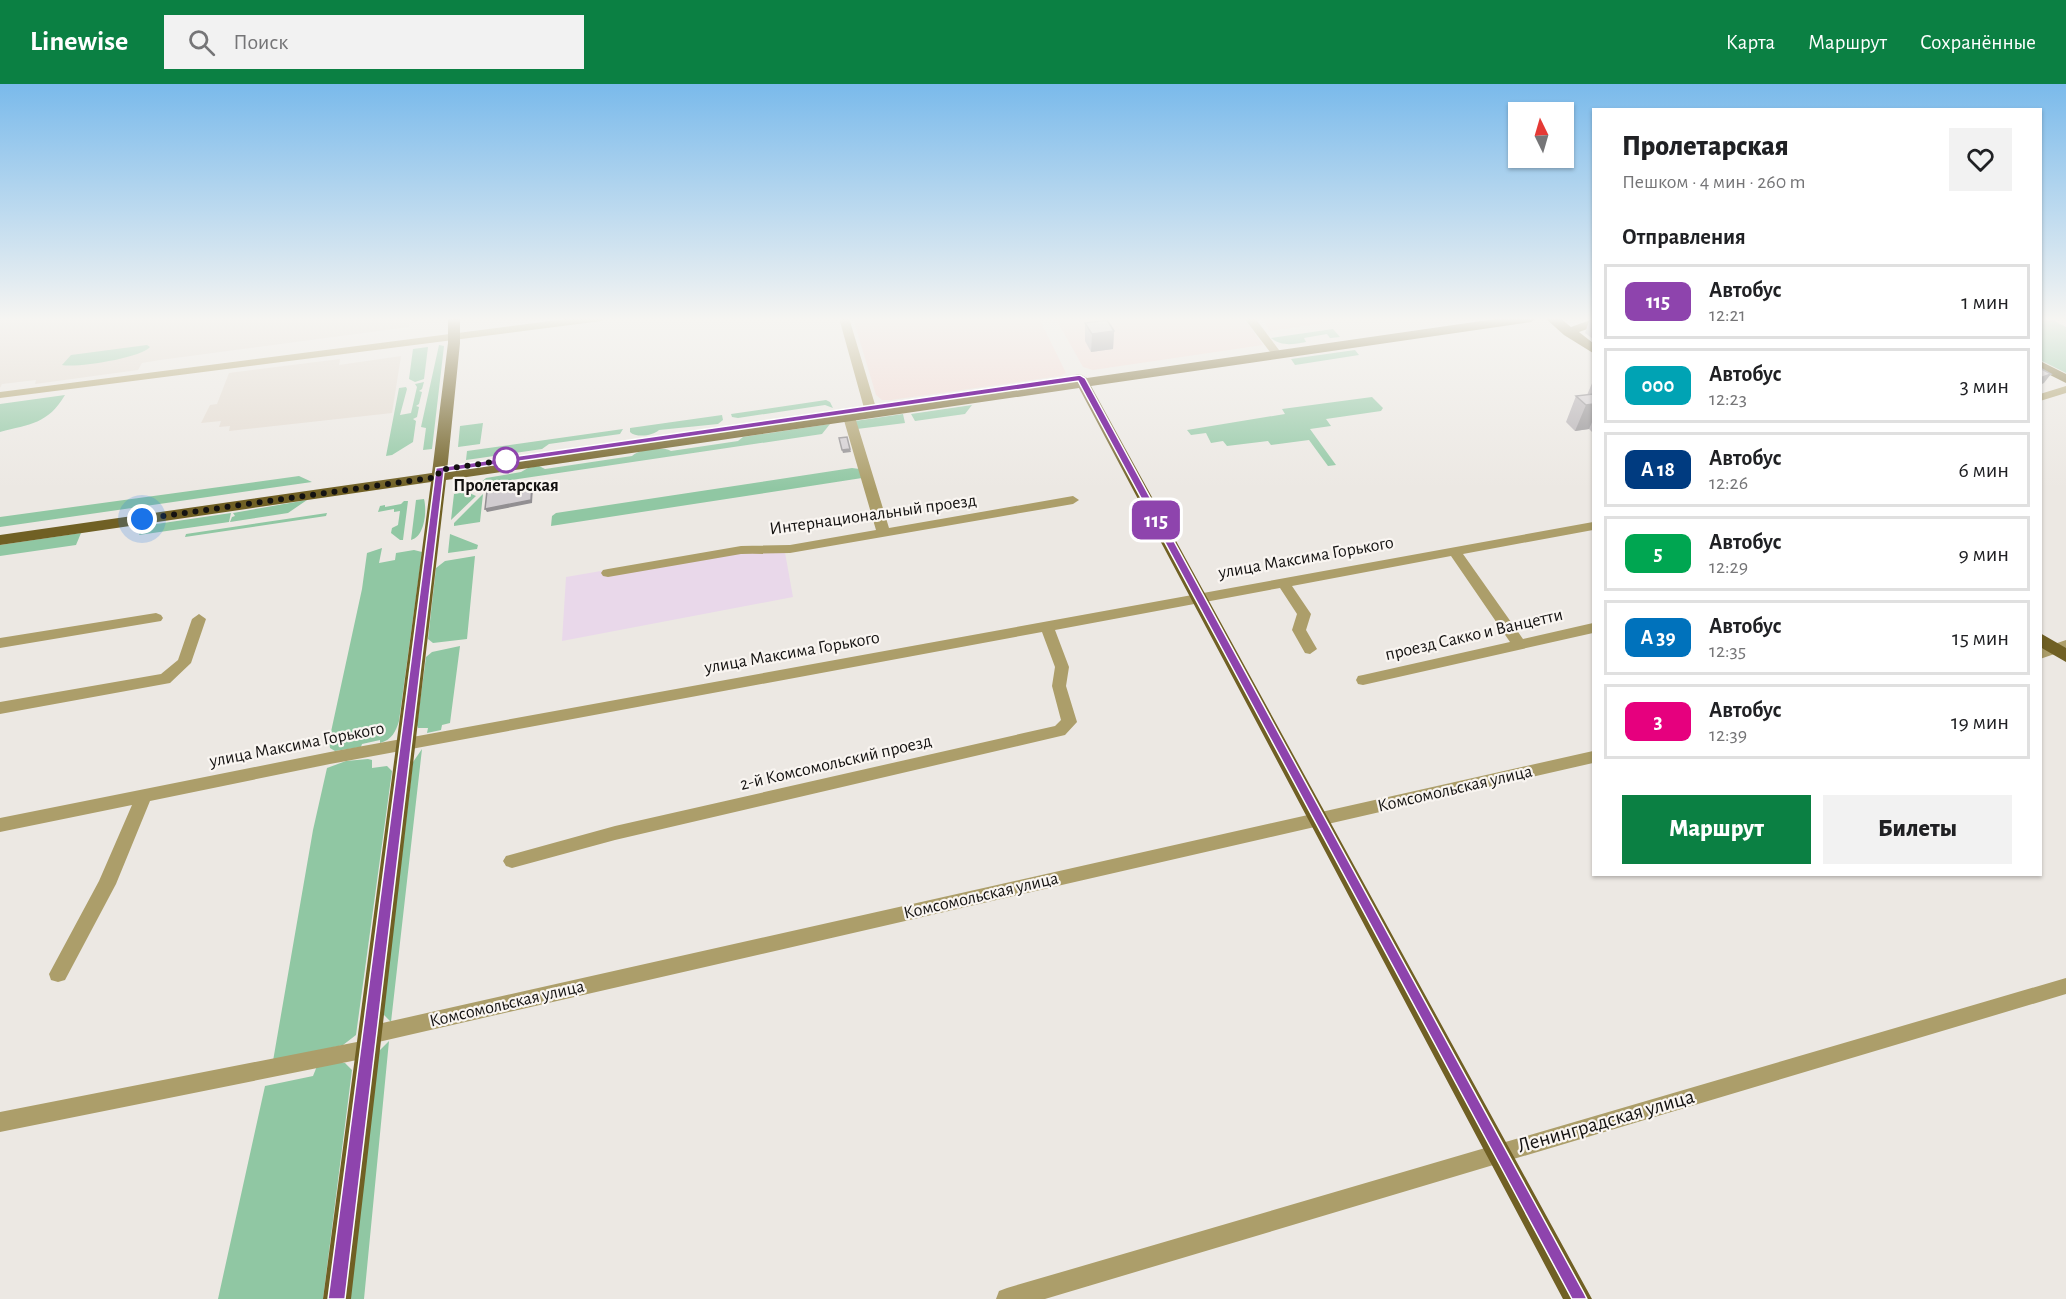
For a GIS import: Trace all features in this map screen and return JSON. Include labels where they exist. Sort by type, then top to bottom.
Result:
[{"type":"main road","points":[[337,1299],[450,375]]},
{"type":"main road","points":[[0,540],[439,473],[1126,375]]},
{"type":"main road","points":[[1082,381],[1578,1299]]},
{"type":"main road","points":[[0,533],[849,417],[871,411]]},
{"type":"street","points":[[0,395],[162,375]]},
{"type":"street","points":[[860,375],[871,411]]},
{"type":"street","points":[[2042,397],[2066,389]]},
{"type":"street","points":[[849,417],[884,534]]},
{"type":"street","name":"Интернациональный проезд","points":[[608,573],[741,550],[790,549],[1073,500]]},
{"type":"street","name":"улица Максима Горького","points":[[0,825],[405,745],[1592,526]]},
{"type":"street","points":[[1454,551],[1519,644]]},
{"type":"street","points":[[1284,582],[1304,614],[1299,630],[1310,649]]},
{"type":"street","points":[[0,643],[156,618]]},
{"type":"street","points":[[0,708],[165,679],[184,663],[199,619]]},
{"type":"street","name":"2-й Комсомольский проезд","points":[[512,861],[615,833],[1060,731],[1069,722],[1068,712],[1059,686],[1062,667],[1047,626]]},
{"type":"street","name":"проезд Сакко и Ванцетти","points":[[1363,681],[1592,628]]},
{"type":"street","name":"Комсомольская улица","points":[[0,1122],[368,1042],[1592,757]]},
{"type":"street","points":[[58,974],[107,884],[144,795]]},
{"type":"street","name":"Ленинградская улица","points":[[1007,1299],[2066,986]]},
{"type":"shaded area","points":[[0,375],[103,375],[35,384],[36,380],[2,384],[0,388]]},
{"type":"shaded area","points":[[228,375],[398,375],[392,413],[229,431],[230,426],[219,427],[221,421],[201,423],[210,405],[217,404]]},
{"type":"shaded area","points":[[870,375],[1063,375],[891,400],[882,400],[876,395]]},
{"type":"shaded area","points":[[784,547],[793,597],[562,641],[566,577],[729,549]]},
{"type":"green space","points":[[410,375],[425,375],[424,379],[415,382],[409,379]]},
{"type":"green space","points":[[432,375],[441,375],[432,449],[423,450],[426,428],[421,427]]},
{"type":"green space","points":[[424,382],[419,391],[422,392],[419,404],[416,406],[419,407],[417,417],[413,419],[416,421],[413,442],[392,455],[386,456],[399,388],[406,387],[407,389],[400,415],[411,413],[417,387],[415,384]]},
{"type":"green space","points":[[65,395],[59,405],[45,417],[0,432],[0,404]]},
{"type":"green space","points":[[1372,397],[1383,408],[1381,411],[1326,419],[1331,426],[1310,429],[1336,465],[1328,466],[1309,440],[1271,445],[1268,441],[1227,446],[1223,441],[1211,443],[1206,433],[1191,435],[1187,430],[1285,414],[1282,409]]},
{"type":"green space","points":[[826,400],[833,408],[825,405],[738,418],[732,417],[731,414]]},
{"type":"green space","points":[[972,405],[965,414],[915,421],[911,414]]},
{"type":"green space","points":[[903,414],[905,423],[857,429],[855,421]]},
{"type":"green space","points":[[722,415],[723,420],[718,424],[659,430],[644,436],[630,432],[630,428]]},
{"type":"green space","points":[[483,423],[480,444],[458,447],[460,426]]},
{"type":"green space","points":[[830,424],[822,434],[478,485],[486,478],[521,472],[539,466],[545,469],[632,456],[651,449],[671,451]]},
{"type":"green space","points":[[623,429],[620,434],[549,444],[542,449],[466,460],[467,451]]},
{"type":"green space","points":[[852,468],[860,469],[862,478],[551,526],[552,516],[556,513]]},
{"type":"green space","points":[[299,476],[312,482],[0,527],[0,517]]},
{"type":"green space","points":[[467,492],[476,496],[451,520],[454,494]]},
{"type":"green space","points":[[483,494],[480,522],[454,526],[454,523]]},
{"type":"green space","points":[[424,499],[425,516],[422,529],[416,538],[411,540],[416,500]]},
{"type":"green space","points":[[307,500],[288,513],[230,522],[235,516],[233,513]]},
{"type":"green space","points":[[408,501],[403,540],[400,540],[391,533],[392,528],[398,525],[400,511],[394,512],[394,509],[378,512],[380,506],[401,504]]},
{"type":"green space","points":[[231,513],[229,522],[139,535],[143,526]]},
{"type":"green space","points":[[327,513],[326,516],[185,537],[186,534]]},
{"type":"green space","points":[[81,533],[76,545],[0,556],[0,545]]},
{"type":"green space","points":[[450,534],[478,545],[477,549],[448,553]]},
{"type":"green space","points":[[382,548],[379,563],[395,560],[396,553],[414,550],[422,552],[399,721],[393,735],[384,742],[380,743],[380,740],[362,744],[361,747],[335,751],[330,748],[329,741],[362,589],[367,553]]},
{"type":"green space","points":[[475,556],[467,639],[433,643],[428,639],[436,568],[445,561]]},
{"type":"green space","points":[[460,646],[450,723],[442,725],[441,730],[427,733],[428,728],[418,728],[417,725],[426,657],[432,652]]},
{"type":"green space","points":[[422,749],[391,1022],[383,1014],[413,762]]},
{"type":"green space","points":[[372,760],[372,768],[387,766],[392,771],[356,1035],[343,1045],[273,1061],[313,830],[327,768],[346,761]]},
{"type":"green space","points":[[389,1041],[364,1299],[350,1299],[379,1051]]},
{"type":"green space","points":[[345,1063],[352,1070],[323,1299],[218,1299],[265,1086],[313,1076],[317,1066]]},
{"type":"building","points":[[1592,394],[1592,404],[1586,405],[1576,396]]},
{"type":"building","points":[[847,437],[850,449],[842,450],[839,438]]},
{"type":"building","points":[[532,484],[531,500],[485,509],[487,491]]},
{"type":"bus line","name":"115","points":[[337,1299],[439,470],[1080,378],[1578,1299]]},
{"type":"place","name":"Пролетарская","points":[[506,460]]},
{"type":"route","points":[[142,519],[438,477],[439,470],[506,460]]}]
